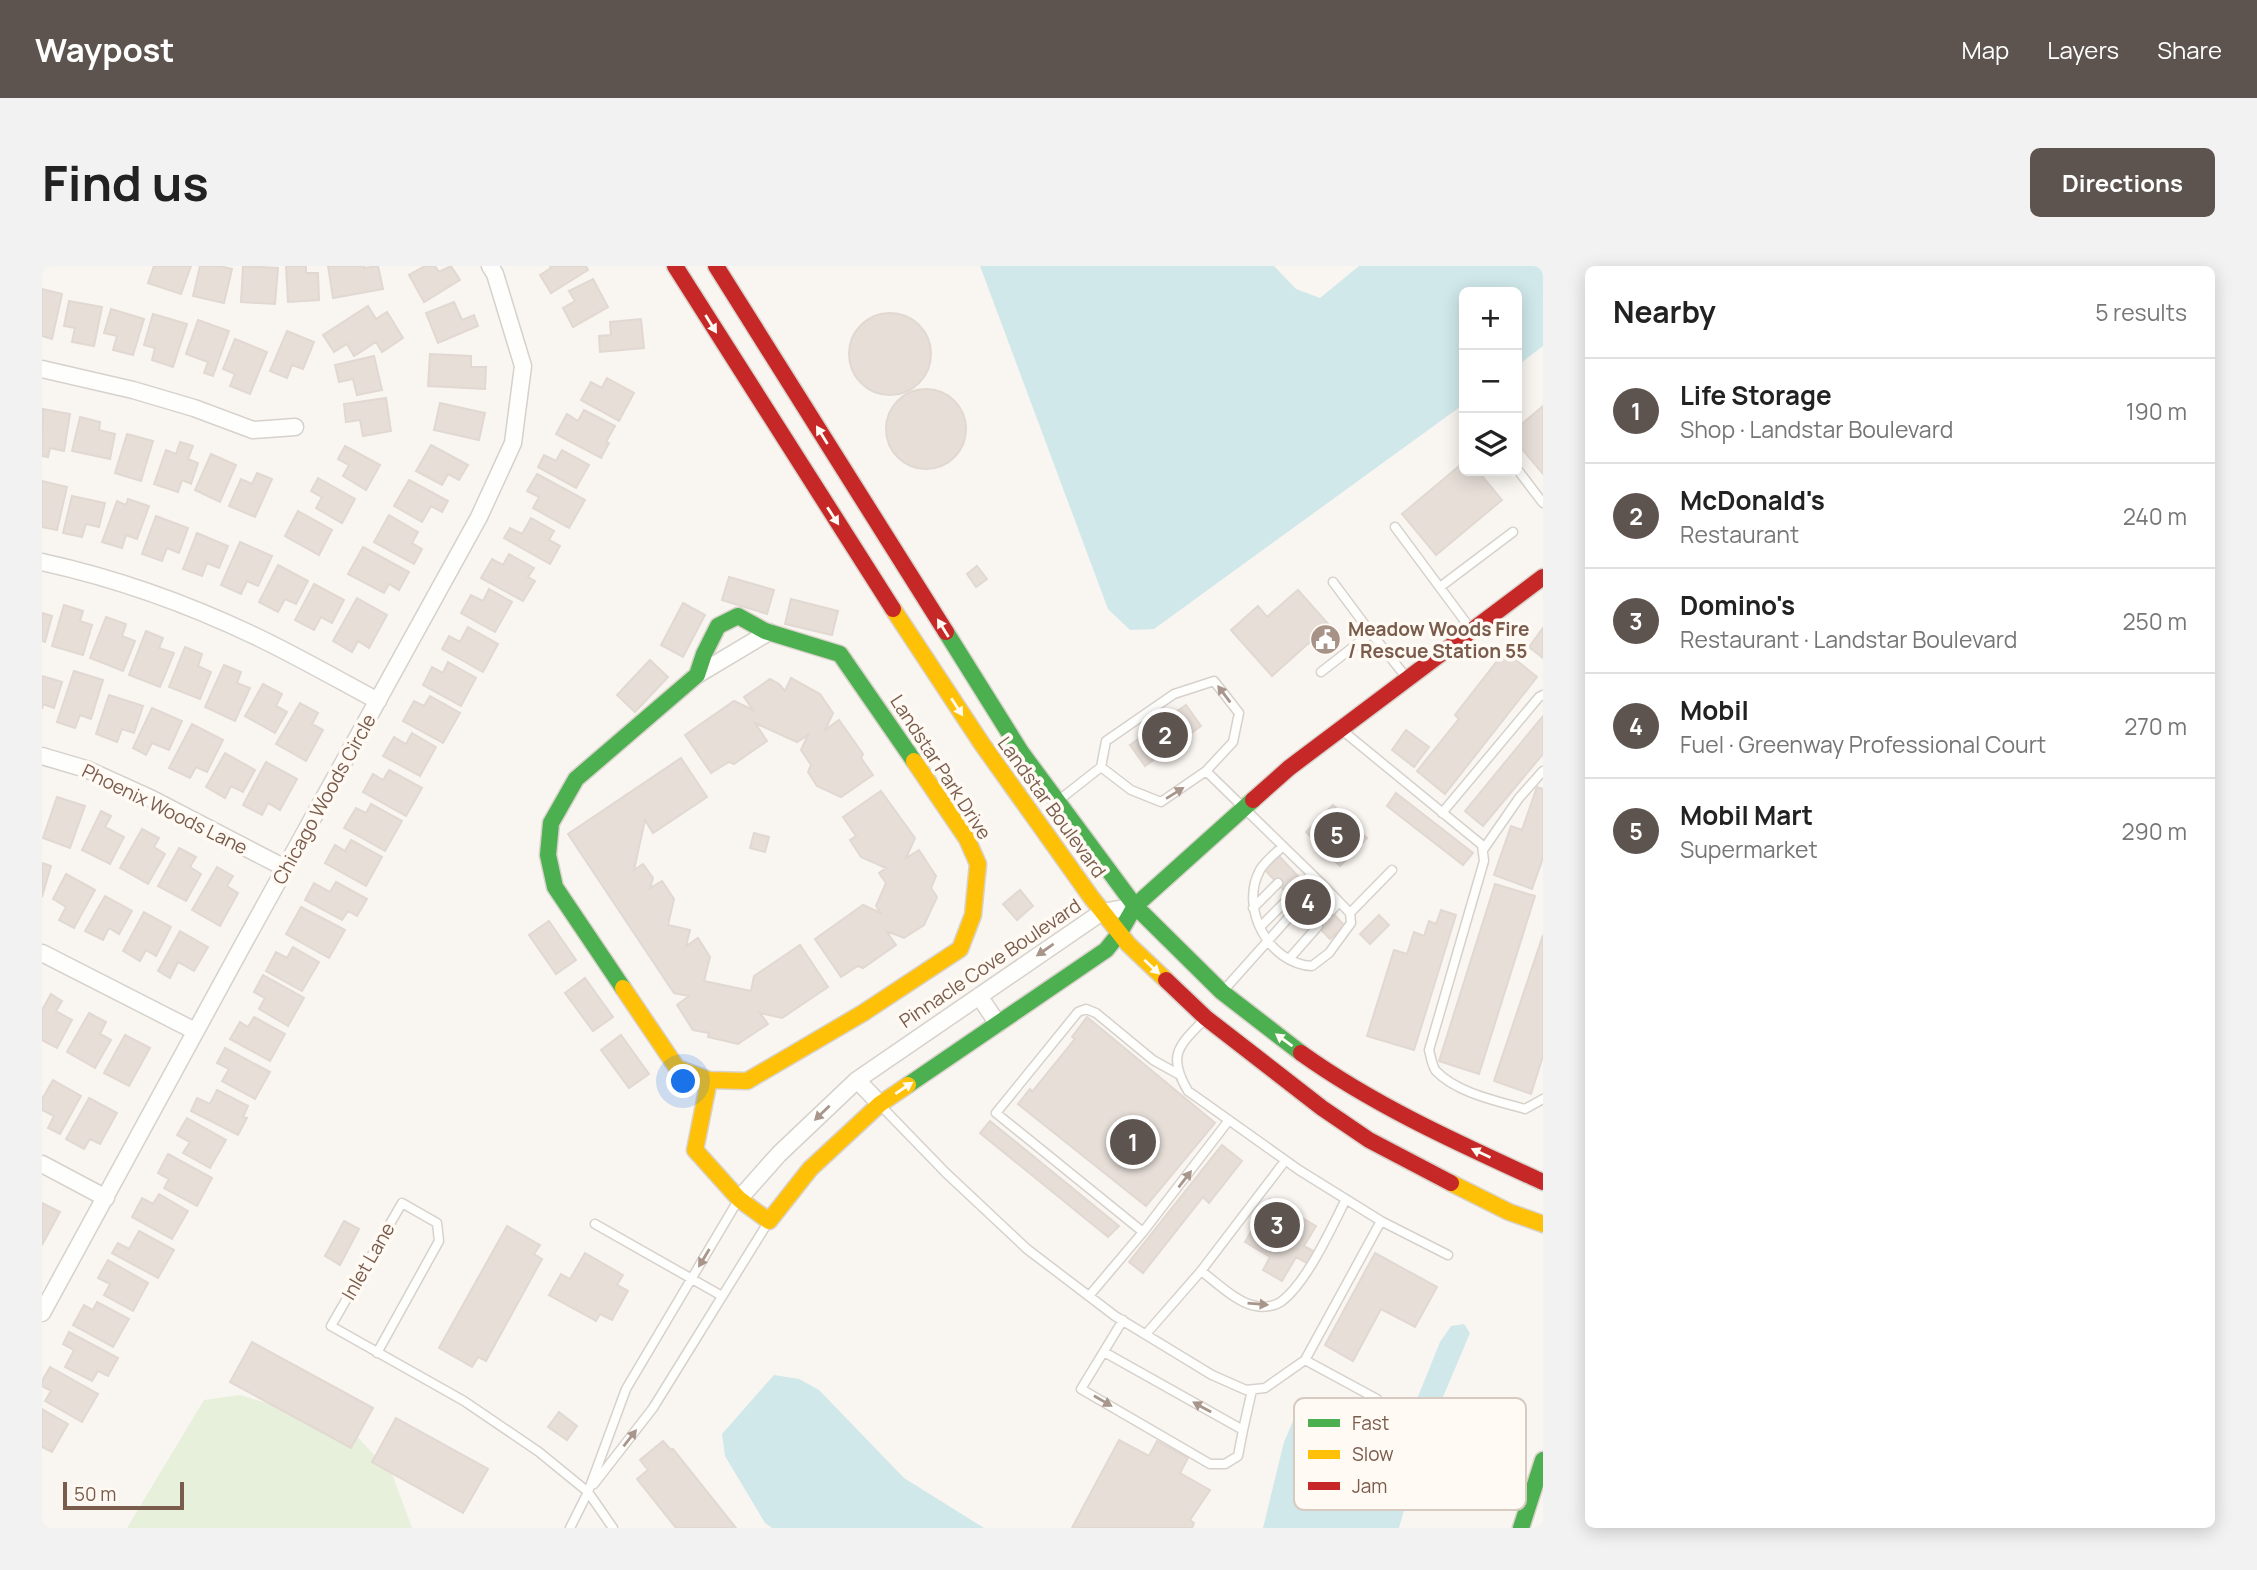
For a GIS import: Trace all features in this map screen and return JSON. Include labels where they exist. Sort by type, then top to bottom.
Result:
[{"type":"main road","name":"Landstar Boulevard","points":[[675,266],[889,604],[968,723],[1119,934],[1206,1018],[1321,1108],[1368,1140],[1412,1164],[1508,1212],[1543,1224]]},
{"type":"main road","name":"Landstar Boulevard","points":[[716,266],[1021,752],[1135,906],[1222,992],[1334,1076],[1458,1143],[1543,1182]]},
{"type":"main road","points":[[1135,906],[1289,768],[1543,577]]},
{"type":"main road","name":"Landstar Park Drive","points":[[738,616],[769,632],[840,654],[967,839],[978,864],[973,915],[960,949],[863,1013],[747,1081],[709,1080],[677,1068],[555,887],[548,855],[551,823],[576,779],[697,675],[718,626],[738,616]]},
{"type":"main road","name":"Pinnacle Cove Boulevard","points":[[769,1220],[810,1169],[880,1104],[1106,950],[1135,906]]},
{"type":"main road","points":[[709,1080],[695,1150],[739,1199],[769,1220]]},
{"type":"main road","points":[[1521,1528],[1543,1460]]},
{"type":"street","name":"Chicago Woods Circle","points":[[42,1313],[479,517],[513,443],[523,366],[495,274],[490,266]]},
{"type":"street","points":[[42,369],[133,390],[194,408],[253,430],[295,427]]},
{"type":"street","points":[[42,562],[80,570],[177,603],[255,636],[378,701]]},
{"type":"street","name":"Landstar Park Drive","points":[[697,675],[769,632]]},
{"type":"street","name":"Phoenix Woods Lane","points":[[42,756],[86,769],[152,799],[285,868]]},
{"type":"street","name":"Pinnacle Cove Boulevard","points":[[739,1199],[779,1154],[857,1080],[1102,912],[1135,906]]},
{"type":"street","points":[[42,953],[195,1031]]},
{"type":"street","points":[[979,996],[998,1024]]},
{"type":"street","points":[[857,1080],[880,1104]]},
{"type":"street","points":[[42,1164],[106,1198]]},
{"type":"lane","points":[[1522,476],[1543,503]]},
{"type":"lane","points":[[1395,527],[1472,630]]},
{"type":"lane","points":[[1440,587],[1513,532]]},
{"type":"lane","points":[[1333,582],[1407,679]]},
{"type":"lane","points":[[1321,672],[1371,633]]},
{"type":"lane","points":[[1057,801],[1101,767],[1107,741],[1174,694],[1214,681],[1239,713],[1233,742],[1206,771],[1161,802],[1131,790],[1101,767]]},
{"type":"lane","points":[[1442,813],[1543,695]]},
{"type":"lane","points":[[1340,729],[1482,845],[1484,861],[1429,1050],[1435,1070],[1478,1096],[1525,1108],[1542,1102],[1543,1099]]},
{"type":"lane","points":[[1206,771],[1245,807],[1350,913],[1351,923],[1345,933],[1329,953],[1312,966],[1303,965],[1277,951],[1268,940],[1252,909],[1260,867],[1283,846]]},
{"type":"lane","points":[[1483,850],[1519,798],[1543,771]]},
{"type":"lane","points":[[1291,869],[1298,861]]},
{"type":"lane","points":[[1350,913],[1392,870]]},
{"type":"lane","points":[[1304,883],[1311,874]]},
{"type":"lane","points":[[1252,909],[1278,883]]},
{"type":"lane","points":[[1314,893],[1321,884]]},
{"type":"lane","points":[[1261,926],[1290,897]]},
{"type":"lane","points":[[1331,911],[1339,902]]},
{"type":"lane","points":[[1222,992],[1299,906]]},
{"type":"lane","points":[[1289,959],[1318,926]]},
{"type":"lane","points":[[1143,1232],[996,1113],[1078,1012],[1086,1009],[1096,1013],[1153,1060],[1178,1074]]},
{"type":"lane","points":[[1206,1018],[1183,1041],[1175,1058],[1178,1074],[1188,1091],[1286,1161],[1346,1199],[1381,1221],[1448,1255]]},
{"type":"lane","points":[[880,1104],[946,1173],[1027,1249],[1123,1320],[1212,1375],[1246,1390],[1265,1388],[1305,1360],[1381,1221]]},
{"type":"lane","points":[[1089,1296],[1143,1232],[1229,1120]]},
{"type":"lane","points":[[1146,1334],[1201,1271],[1286,1161]]},
{"type":"lane","name":"Pinnacle Cove Boulevard","points":[[570,1528],[588,1492],[626,1389],[739,1199]]},
{"type":"lane","points":[[1201,1271],[1245,1303],[1266,1306],[1281,1302],[1303,1278],[1346,1199]]},
{"type":"lane","name":"Inlet Lane","points":[[377,1353],[439,1241],[437,1223],[402,1203],[331,1326],[377,1353],[464,1401],[539,1452],[588,1492],[613,1528]]},
{"type":"lane","name":"Pinnacle Cove Boulevard","points":[[588,1492],[653,1408],[769,1220]]},
{"type":"lane","points":[[595,1224],[722,1296]]},
{"type":"lane","points":[[1123,1320],[1081,1389],[1210,1464],[1225,1464],[1238,1456],[1252,1390]]},
{"type":"lane","points":[[1104,1352],[1243,1430]]},
{"type":"lane","points":[[1305,1360],[1375,1398]]},
{"type":"green space","points":[[240,1395],[350,1429],[392,1474],[412,1528],[127,1528],[204,1400]]},
{"type":"water","points":[[980,266],[1274,266],[1296,289],[1320,298],[1359,266],[1543,266],[1543,346],[1522,362],[1522,287],[1459,287],[1459,408],[1154,629],[1130,630],[1108,609]]},
{"type":"water","points":[[1464,1324],[1470,1333],[1443,1398],[1417,1398],[1440,1342],[1451,1326]]},
{"type":"water","points":[[774,1375],[799,1379],[819,1390],[904,1478],[984,1528],[772,1528],[765,1523],[725,1456],[722,1434]]},
{"type":"water","points":[[1293,1421],[1294,1510],[1404,1510],[1399,1528],[1263,1528],[1284,1442]]},
{"type":"building","points":[[154,266],[191,266],[181,294],[148,283]]},
{"type":"building","points":[[200,266],[232,269],[224,303],[193,296]]},
{"type":"building","points":[[243,266],[278,268],[275,304],[241,302]]},
{"type":"building","points":[[286,266],[306,266],[306,273],[318,273],[319,300],[288,302]]},
{"type":"building","points":[[328,266],[378,266],[383,289],[333,298]]},
{"type":"building","points":[[425,266],[435,266],[439,272],[451,266],[460,280],[424,302],[409,275]]},
{"type":"building","points":[[550,266],[586,266],[588,270],[551,293],[540,275],[551,268]]},
{"type":"building","points":[[593,279],[608,307],[573,327],[563,308],[575,301],[569,291]]},
{"type":"building","points":[[42,289],[62,294],[52,339],[42,336]]},
{"type":"building","points":[[69,301],[102,307],[94,346],[72,342],[75,328],[64,326]]},
{"type":"building","points":[[454,302],[462,320],[474,315],[478,326],[438,343],[426,313]]},
{"type":"building","points":[[368,306],[376,319],[387,312],[403,338],[382,352],[376,342],[354,356],[347,344],[334,352],[323,335]]},
{"type":"building","points":[[111,309],[144,319],[133,355],[113,350],[117,336],[104,333]]},
{"type":"building","points":[[890,313],[906,316],[919,325],[928,338],[931,354],[928,370],[919,383],[906,392],[890,395],[874,392],[861,383],[852,370],[849,354],[852,338],[861,325],[874,316]]},
{"type":"building","points":[[153,314],[187,324],[173,367],[152,360],[155,348],[144,345]]},
{"type":"building","points":[[641,319],[644,348],[600,352],[599,336],[611,335],[610,322]]},
{"type":"building","points":[[198,320],[229,331],[213,376],[204,373],[208,362],[186,354]]},
{"type":"building","points":[[287,331],[314,342],[303,369],[292,365],[287,378],[270,371]]},
{"type":"building","points":[[235,339],[267,352],[250,394],[230,386],[235,374],[223,369]]},
{"type":"building","points":[[430,354],[471,356],[471,367],[486,367],[485,389],[428,386]]},
{"type":"building","points":[[374,356],[382,390],[357,395],[353,379],[339,382],[335,365]]},
{"type":"building","points":[[607,378],[634,393],[619,421],[581,400],[591,382],[602,388]]},
{"type":"building","points":[[926,389],[941,392],[954,401],[963,414],[966,429],[963,444],[954,457],[941,466],[926,469],[911,466],[898,457],[889,444],[886,429],[889,414],[898,401],[911,392]]},
{"type":"building","points":[[386,398],[391,431],[363,436],[360,420],[346,422],[344,404]]},
{"type":"building","points":[[440,403],[485,413],[479,440],[434,430]]},
{"type":"building","points":[[1543,406],[1543,474],[1522,449],[1522,424]]},
{"type":"building","points":[[43,409],[70,414],[64,451],[50,448],[48,457],[42,456]]},
{"type":"building","points":[[584,410],[615,426],[601,458],[556,434],[567,414],[578,421]]},
{"type":"building","points":[[80,417],[100,422],[99,430],[115,434],[110,459],[72,451]]},
{"type":"building","points":[[127,434],[153,441],[141,481],[115,473]]},
{"type":"building","points":[[180,442],[193,446],[188,459],[198,463],[191,484],[182,480],[178,492],[154,484],[166,450],[176,454]]},
{"type":"building","points":[[431,445],[468,465],[459,480],[448,474],[442,485],[416,471]]},
{"type":"building","points":[[345,446],[380,465],[366,490],[343,476],[349,465],[338,459]]},
{"type":"building","points":[[562,450],[589,465],[576,488],[538,467],[544,455],[556,461]]},
{"type":"building","points":[[211,454],[236,465],[220,502],[195,490]]},
{"type":"building","points":[[1459,466],[1459,476],[1482,476],[1502,500],[1436,555],[1402,514]]},
{"type":"building","points":[[257,473],[272,479],[255,517],[229,506],[241,479],[252,484]]},
{"type":"building","points":[[537,474],[585,500],[569,528],[533,508],[539,497],[527,491]]},
{"type":"building","points":[[318,478],[355,499],[342,523],[316,508],[322,497],[311,491]]},
{"type":"building","points":[[409,480],[448,501],[442,512],[431,506],[422,522],[394,506]]},
{"type":"building","points":[[42,481],[67,487],[57,530],[42,527]]},
{"type":"building","points":[[72,496],[105,503],[99,527],[86,524],[82,537],[63,533]]},
{"type":"building","points":[[128,499],[149,506],[137,539],[126,535],[122,548],[102,542],[117,501],[126,505]]},
{"type":"building","points":[[298,511],[332,530],[319,555],[285,536]]},
{"type":"building","points":[[389,515],[418,532],[412,543],[422,549],[414,564],[374,542]]},
{"type":"building","points":[[156,516],[188,528],[179,553],[167,548],[162,561],[142,554]]},
{"type":"building","points":[[531,518],[554,531],[549,540],[560,546],[550,564],[504,538],[510,528],[522,534]]},
{"type":"building","points":[[197,533],[228,546],[219,568],[207,563],[202,576],[183,569]]},
{"type":"building","points":[[240,542],[272,556],[258,586],[247,581],[241,594],[221,585]]},
{"type":"building","points":[[363,547],[409,572],[399,590],[389,584],[384,593],[348,574]]},
{"type":"building","points":[[509,554],[534,568],[528,577],[535,581],[523,601],[481,578],[492,559],[503,565]]},
{"type":"building","points":[[278,565],[308,581],[296,604],[285,599],[278,612],[259,602]]},
{"type":"building","points":[[977,566],[987,579],[976,587],[967,574]]},
{"type":"building","points":[[729,577],[774,590],[767,614],[722,600]]},
{"type":"building","points":[[314,584],[344,600],[332,623],[321,617],[314,630],[295,620]]},
{"type":"building","points":[[489,589],[512,602],[495,632],[461,613],[471,595],[483,601]]},
{"type":"building","points":[[1298,590],[1329,625],[1272,676],[1231,630],[1258,606],[1267,617]]},
{"type":"building","points":[[357,598],[387,615],[369,648],[358,641],[352,652],[333,641]]},
{"type":"building","points":[[791,599],[838,611],[832,635],[785,624]]},
{"type":"building","points":[[683,603],[705,615],[683,657],[661,645]]},
{"type":"building","points":[[64,605],[83,611],[80,621],[92,625],[83,655],[52,646]]},
{"type":"building","points":[[42,613],[52,616],[45,642],[42,641]]},
{"type":"building","points":[[106,617],[126,624],[122,636],[135,641],[123,671],[90,658]]},
{"type":"building","points":[[468,627],[498,644],[483,672],[442,649],[449,636],[460,642]]},
{"type":"building","points":[[1543,628],[1543,658],[1529,647]]},
{"type":"building","points":[[146,631],[163,638],[159,648],[174,653],[160,687],[129,675]]},
{"type":"building","points":[[185,647],[202,654],[198,666],[211,672],[200,699],[169,687]]},
{"type":"building","points":[[1505,651],[1537,677],[1445,794],[1417,771],[1459,719],[1455,715]]},
{"type":"building","points":[[650,660],[668,677],[635,712],[617,695]]},
{"type":"building","points":[[448,662],[476,678],[461,706],[423,685],[432,667],[443,673]]},
{"type":"building","points":[[224,665],[241,672],[237,683],[250,688],[235,721],[205,707]]},
{"type":"building","points":[[74,671],[103,680],[91,719],[80,715],[75,728],[57,722]]},
{"type":"building","points":[[42,676],[62,682],[54,708],[43,704],[42,709]]},
{"type":"building","points":[[791,678],[820,694],[833,713],[825,730],[839,720],[863,754],[861,758],[873,775],[841,797],[817,786],[808,772],[811,765],[801,750],[808,735],[797,742],[755,723],[767,741],[734,764],[729,762],[711,773],[685,735],[734,701],[753,710],[744,697],[770,679],[785,691]]},
{"type":"building","points":[[263,684],[282,694],[276,706],[287,712],[275,733],[245,716]]},
{"type":"building","points":[[109,695],[143,706],[134,733],[122,729],[117,742],[96,734]]},
{"type":"building","points":[[430,696],[460,713],[443,743],[403,721],[414,701],[424,706]]},
{"type":"building","points":[[300,703],[318,713],[312,724],[323,730],[306,761],[276,744]]},
{"type":"building","points":[[1186,705],[1201,726],[1145,766],[1130,745]]},
{"type":"building","points":[[152,708],[182,721],[169,750],[152,743],[146,755],[133,748]]},
{"type":"building","points":[[1543,716],[1543,754],[1483,826],[1465,811]]},
{"type":"building","points":[[192,724],[223,740],[207,772],[196,767],[190,778],[169,768]]},
{"type":"building","points":[[1406,730],[1429,747],[1414,767],[1392,750]]},
{"type":"building","points":[[412,733],[436,747],[420,776],[383,756],[394,737],[406,744]]},
{"type":"building","points":[[225,753],[255,770],[243,792],[231,786],[225,798],[206,787]]},
{"type":"building","points":[[681,758],[707,797],[653,833],[645,820],[634,870],[643,864],[653,878],[650,888],[662,881],[674,899],[668,925],[690,930],[686,946],[698,938],[710,957],[704,981],[751,991],[754,976],[800,945],[828,987],[782,1018],[760,1013],[768,1024],[738,1044],[708,1037],[709,1033],[693,1030],[677,1005],[689,996],[674,993],[568,834]]},
{"type":"building","points":[[266,762],[297,779],[280,810],[268,803],[262,815],[243,805]]},
{"type":"building","points":[[389,770],[422,788],[406,816],[363,792],[373,774],[383,780]]},
{"type":"building","points":[[1537,787],[1543,789],[1543,858],[1532,889],[1494,875],[1511,826],[1522,830]]},
{"type":"building","points":[[881,791],[915,838],[906,858],[919,850],[936,876],[931,888],[937,897],[924,925],[904,938],[886,931],[896,945],[863,968],[858,966],[841,977],[815,939],[863,905],[881,913],[876,906],[886,883],[879,873],[886,868],[861,857],[850,840],[856,836],[843,817]]},
{"type":"building","points":[[1396,793],[1473,853],[1463,865],[1387,806]]},
{"type":"building","points":[[57,797],[85,806],[70,848],[43,838]]},
{"type":"building","points":[[371,804],[402,821],[385,851],[344,828],[356,808],[366,813]]},
{"type":"building","points":[[1333,805],[1367,838],[1340,866],[1306,832]]},
{"type":"building","points":[[101,811],[111,816],[105,827],[124,837],[110,864],[82,850]]},
{"type":"building","points":[[142,829],[159,838],[154,847],[165,854],[148,884],[120,868]]},
{"type":"building","points":[[754,833],[769,837],[765,852],[750,848]]},
{"type":"building","points":[[351,840],[382,857],[366,886],[325,863],[335,845],[345,851]]},
{"type":"building","points":[[179,848],[196,857],[190,867],[201,874],[186,901],[158,886]]},
{"type":"building","points":[[1279,856],[1345,926],[1330,939],[1265,870]]},
{"type":"building","points":[[42,863],[51,866],[42,897]]},
{"type":"building","points":[[217,867],[233,876],[227,886],[238,893],[220,926],[192,910]]},
{"type":"building","points":[[66,874],[95,890],[74,928],[59,920],[66,907],[53,899]]},
{"type":"building","points":[[336,882],[367,899],[357,916],[348,911],[342,920],[305,900],[314,883],[330,892]]},
{"type":"building","points":[[1495,884],[1535,896],[1479,1074],[1439,1061]]},
{"type":"building","points":[[1020,890],[1033,906],[1017,920],[1003,904]]},
{"type":"building","points":[[105,896],[132,911],[119,934],[109,928],[103,940],[85,931]]},
{"type":"building","points":[[301,907],[345,930],[329,958],[286,934]]},
{"type":"building","points":[[1441,910],[1456,915],[1414,1050],[1367,1036],[1394,950],[1407,954],[1414,932],[1424,936],[1429,921],[1436,924]]},
{"type":"building","points":[[144,912],[171,927],[156,956],[146,950],[140,961],[123,951]]},
{"type":"building","points":[[1379,915],[1389,925],[1370,944],[1360,934]]},
{"type":"building","points":[[549,921],[576,960],[556,974],[529,935]]},
{"type":"building","points":[[180,931],[208,947],[194,971],[178,962],[170,978],[158,971]]},
{"type":"building","points":[[1543,935],[1543,1056],[1531,1094],[1494,1081]]},
{"type":"building","points":[[293,947],[319,962],[302,991],[266,971],[276,952],[287,958]]},
{"type":"building","points":[[263,975],[304,998],[288,1026],[259,1009],[265,998],[254,992]]},
{"type":"building","points":[[585,978],[613,1017],[593,1031],[565,993]]},
{"type":"building","points":[[51,994],[62,1001],[56,1011],[72,1020],[57,1048],[42,1040],[42,1010]]},
{"type":"building","points":[[89,1013],[106,1022],[100,1034],[111,1040],[95,1068],[67,1052]]},
{"type":"building","points":[[254,1017],[285,1034],[270,1061],[230,1039],[240,1022],[248,1027]]},
{"type":"building","points":[[1087,1017],[1215,1123],[1146,1206],[1018,1104],[1030,1089],[1032,1092],[1075,1039],[1072,1037]]},
{"type":"building","points":[[125,1035],[150,1048],[129,1086],[104,1073]]},
{"type":"building","points":[[621,1035],[649,1074],[629,1088],[601,1050]]},
{"type":"building","points":[[225,1048],[270,1072],[255,1099],[222,1081],[229,1069],[217,1063]]},
{"type":"building","points":[[53,1080],[81,1096],[60,1134],[48,1128],[54,1116],[42,1110],[42,1099]]},
{"type":"building","points":[[217,1090],[248,1106],[243,1117],[247,1118],[238,1135],[191,1111],[197,1098],[210,1104]]},
{"type":"building","points":[[89,1098],[117,1113],[100,1144],[90,1139],[84,1149],[66,1139]]},
{"type":"building","points":[[187,1118],[226,1140],[210,1168],[183,1153],[190,1142],[177,1135]]},
{"type":"building","points":[[990,1121],[1119,1226],[1108,1237],[980,1133]]},
{"type":"building","points":[[1222,1145],[1242,1161],[1209,1203],[1203,1197],[1143,1273],[1129,1262]]},
{"type":"building","points":[[168,1154],[212,1178],[197,1206],[164,1188],[169,1179],[158,1173]]},
{"type":"building","points":[[159,1194],[188,1211],[172,1239],[132,1217],[142,1198],[153,1204]]},
{"type":"building","points":[[1270,1199],[1316,1226],[1304,1246],[1315,1252],[1308,1264],[1296,1257],[1282,1281],[1263,1270],[1270,1257],[1245,1242]]},
{"type":"building","points":[[42,1203],[60,1212],[42,1245]]},
{"type":"building","points":[[344,1221],[359,1229],[340,1265],[325,1256]]},
{"type":"building","points":[[507,1226],[540,1245],[534,1254],[542,1259],[486,1361],[478,1357],[472,1367],[439,1348]]},
{"type":"building","points":[[139,1231],[174,1250],[158,1278],[112,1253],[118,1243],[129,1249]]},
{"type":"building","points":[[585,1253],[623,1275],[617,1285],[628,1291],[612,1320],[600,1314],[596,1321],[549,1295],[561,1274],[570,1279]]},
{"type":"building","points":[[1375,1253],[1437,1287],[1415,1327],[1381,1309],[1353,1361],[1325,1345]]},
{"type":"building","points":[[108,1260],[148,1283],[133,1311],[104,1295],[110,1284],[98,1278]]},
{"type":"building","points":[[97,1302],[129,1319],[113,1347],[73,1325],[84,1305],[93,1310]]},
{"type":"building","points":[[69,1332],[118,1358],[108,1376],[98,1371],[92,1381],[65,1367],[74,1350],[63,1344]]},
{"type":"building","points":[[252,1342],[373,1408],[351,1448],[230,1382]]},
{"type":"building","points":[[50,1367],[98,1394],[82,1422],[45,1401],[51,1391],[42,1386],[42,1381]]},
{"type":"building","points":[[42,1409],[68,1424],[52,1452],[42,1447]]},
{"type":"building","points":[[559,1412],[577,1426],[567,1440],[548,1427]]},
{"type":"building","points":[[396,1418],[488,1469],[463,1513],[372,1462]]},
{"type":"building","points":[[1119,1440],[1149,1456],[1157,1441],[1188,1458],[1180,1473],[1210,1490],[1190,1520],[1194,1523],[1192,1528],[1072,1528]]},
{"type":"building","points":[[663,1441],[673,1449],[736,1528],[676,1528],[637,1479],[648,1470],[640,1460]]},
{"type":"traffic: fast","points":[[623,988],[555,887],[548,855],[551,823],[576,779],[697,675],[718,626],[738,616],[765,631],[840,654],[914,761]]},
{"type":"traffic: fast","points":[[946,632],[1021,752],[1135,906],[1222,992],[1301,1053]]},
{"type":"traffic: fast","points":[[908,1085],[1106,950],[1135,906],[1253,800]]},
{"type":"traffic: fast","points":[[1521,1528],[1543,1460]]},
{"type":"traffic: slow","points":[[893,609],[982,744],[1091,897],[1128,944],[1166,980]]},
{"type":"traffic: slow","points":[[709,1080],[747,1081],[863,1013],[960,949],[973,915],[978,864],[967,839],[914,761]]},
{"type":"traffic: slow","points":[[623,988],[677,1068],[709,1080],[695,1150],[739,1199],[769,1221],[810,1169],[880,1104],[908,1085]]},
{"type":"traffic: slow","points":[[1451,1183],[1509,1212],[1543,1224]]},
{"type":"traffic: jam","points":[[675,266],[893,609]]},
{"type":"traffic: jam","points":[[716,266],[946,632]]},
{"type":"traffic: jam","points":[[1253,800],[1289,768],[1543,577]]},
{"type":"traffic: jam","points":[[1166,980],[1206,1018],[1322,1108],[1369,1140],[1451,1183]]},
{"type":"traffic: jam","points":[[1301,1053],[1388,1107],[1543,1182]]},
{"type":"place","name":"Meadow Woods Fire / Rescue Station 55","points":[[1325,640]]},
{"type":"place","name":"McDonald's","points":[[1165,735]]},
{"type":"place","name":"Mobil Mart","points":[[1337,835]]},
{"type":"place","name":"Mobil","points":[[1308,902]]},
{"type":"place","name":"Life Storage","points":[[1133,1142]]},
{"type":"place","name":"Domino's","points":[[1277,1225]]}]
